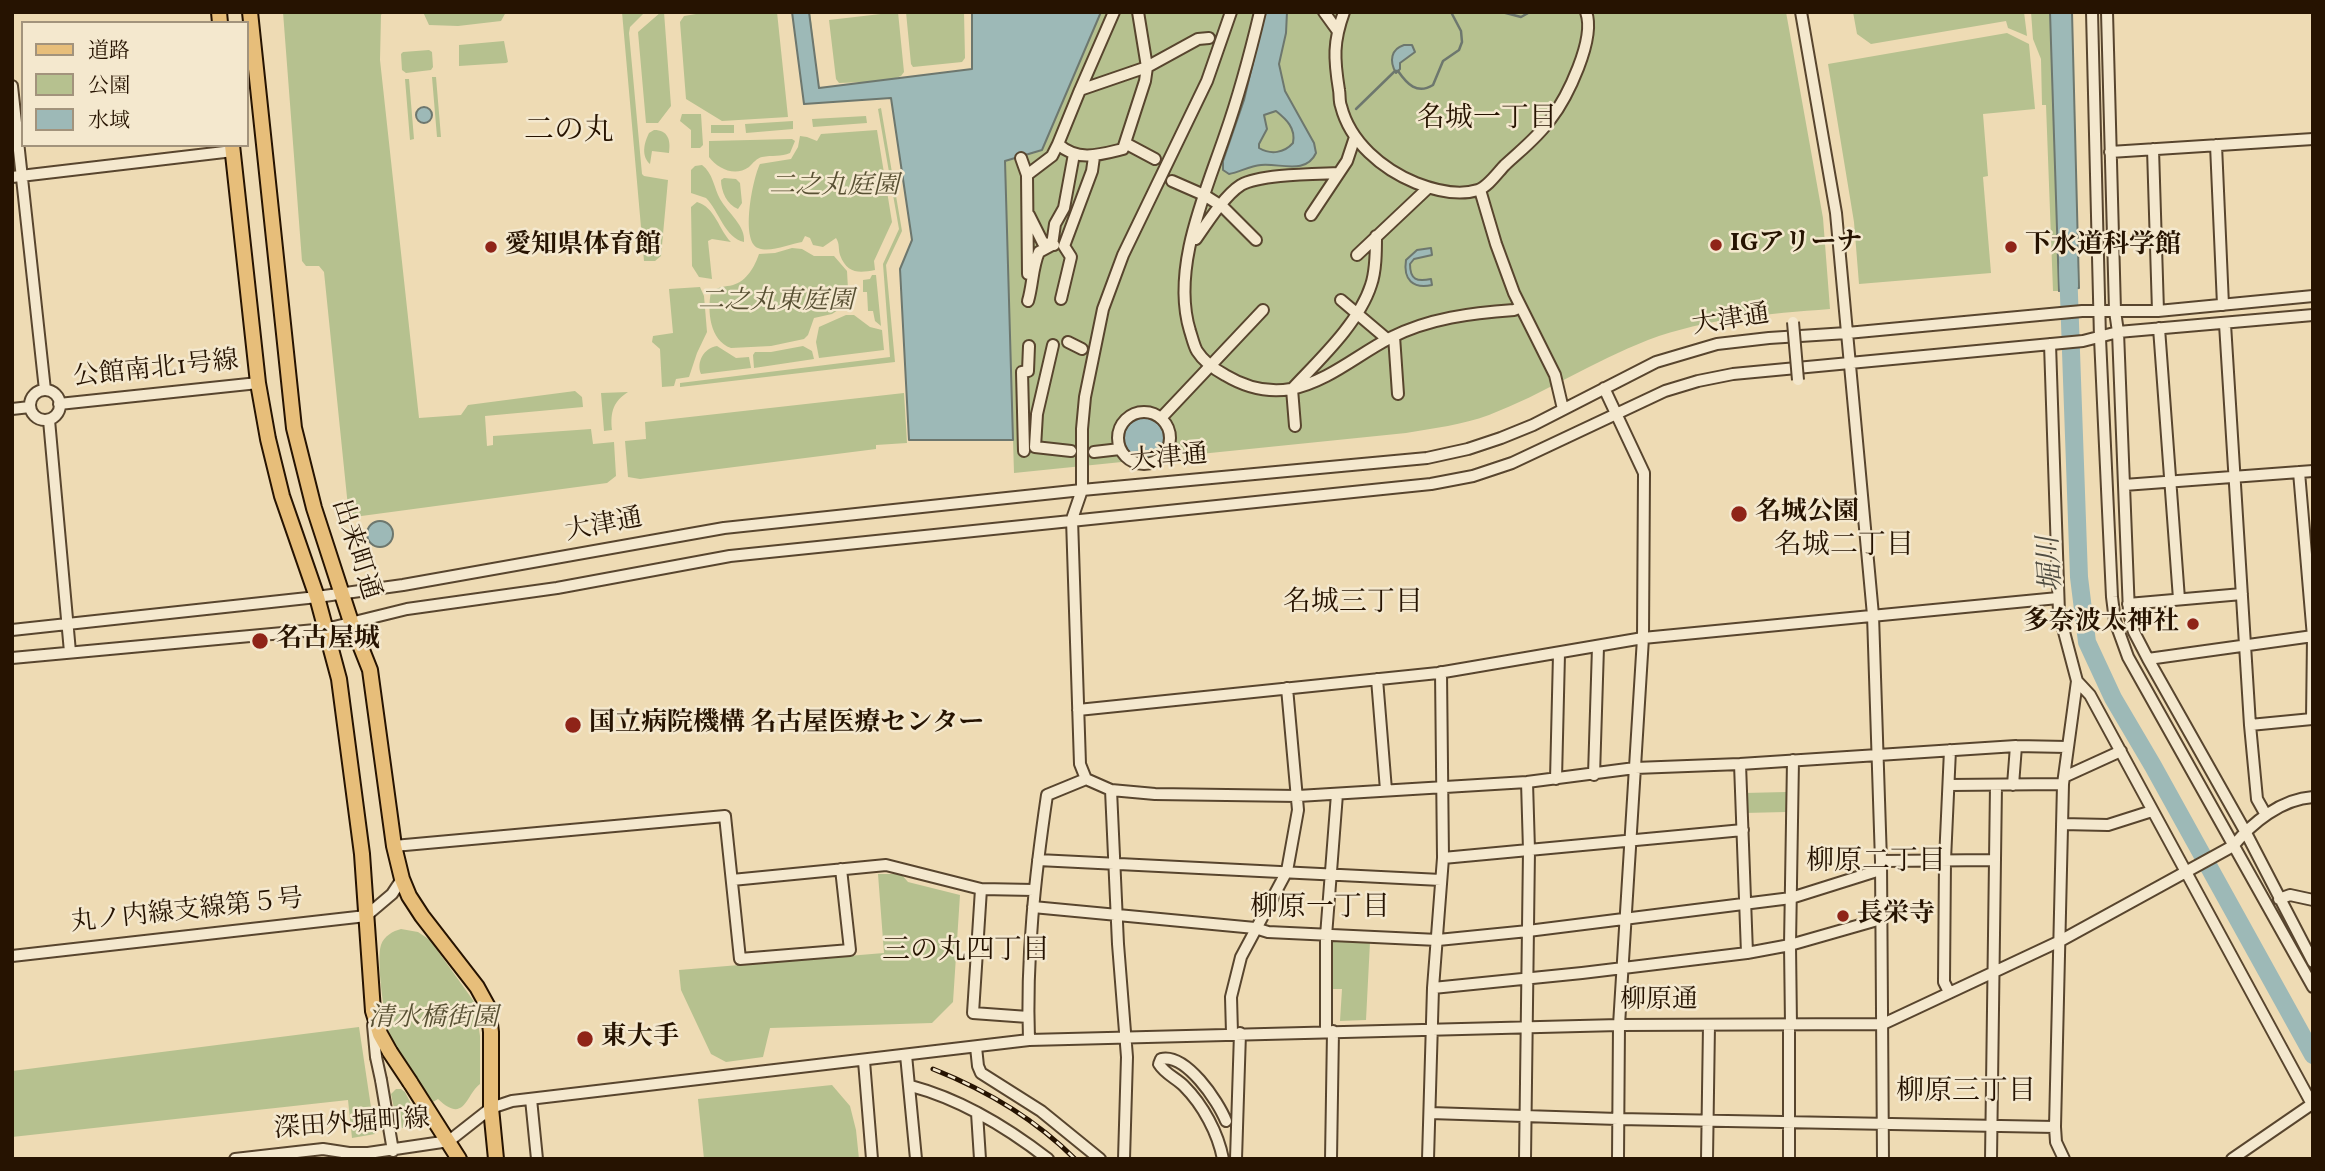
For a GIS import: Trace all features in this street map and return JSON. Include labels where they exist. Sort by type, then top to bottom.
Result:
[{"type":"main road","name":"出来町通","points":[[250,12],[294,428],[314,508],[373,684],[394,846],[402,879],[422,916],[477,987],[488,1007],[491,1031],[491,1108],[496,1159]]},
{"type":"main road","name":"出来町通","points":[[232,148],[258,383],[268,439],[282,496],[317,597],[339,680],[362,854],[373,1011],[383,1054],[410,1083],[459,1159]]},
{"type":"street","points":[[1027,175],[1052,156],[1114,12]]},
{"type":"street","points":[[1058,144],[1074,154],[1094,157],[1123,149],[1145,82],[1147,67],[1138,12]]},
{"type":"street","points":[[1231,12],[1206,81],[1123,255],[1103,309],[1085,397],[1082,490],[1072,519],[1080,764],[1086,779],[1111,790],[1155,794],[1298,796],[1527,782],[1635,768],[2016,746],[2067,747]]},
{"type":"street","points":[[1260,12],[1237,98],[1204,195],[1185,278],[1185,315],[1196,350],[1210,367],[1249,387],[1270,390],[1293,388],[1328,375],[1391,338],[1422,324],[1521,307]]},
{"type":"street","points":[[1324,12],[1337,30]]},
{"type":"street","points":[[1344,12],[1337,30],[1334,52],[1340,106],[1355,137],[1390,169],[1428,188],[1459,192],[1480,190],[1527,147],[1552,119],[1582,57],[1590,15]]},
{"type":"street","points":[[1801,12],[1829,167],[1873,615],[1883,1024],[1883,1159]]},
{"type":"street","points":[[2092,12],[2100,338],[2115,621],[2128,657],[2313,987]]},
{"type":"street","points":[[2107,12],[2115,311],[2128,604],[2134,632],[2245,831],[2313,962]]},
{"type":"street","points":[[1080,90],[1147,67],[1198,39],[1209,38]]},
{"type":"street","points":[[12,86],[17,177],[46,390]]},
{"type":"street","points":[[1311,215],[1347,161],[1355,137]]},
{"type":"street","points":[[2110,152],[2313,139]]},
{"type":"street","points":[[1125,143],[1155,159]]},
{"type":"street","points":[[2217,145],[2223,305]]},
{"type":"street","points":[[17,177],[232,148]]},
{"type":"street","points":[[2153,149],[2158,310]]},
{"type":"street","points":[[1058,246],[1055,224],[1064,208],[1074,154]]},
{"type":"street","points":[[1058,246],[1092,171],[1094,157]]},
{"type":"street","points":[[1021,158],[1027,175],[1028,301],[1033,282],[1033,265],[1039,251],[1058,246]]},
{"type":"street","points":[[1191,245],[1240,186],[1250,181],[1338,173]]},
{"type":"street","points":[[1172,181],[1222,206],[1256,240]]},
{"type":"street","points":[[1357,255],[1428,188]]},
{"type":"street","points":[[1480,190],[1496,244],[1521,307],[1555,375],[1563,410]]},
{"type":"street","points":[[1027,212],[1043,243],[1058,246],[1071,257],[1061,299]]},
{"type":"street","points":[[1295,426],[1293,388],[1357,312],[1373,276],[1376,236]]},
{"type":"street","name":"大津通","points":[[12,630],[317,597],[477,573],[724,528],[1082,490],[1427,458],[1501,438],[1563,410],[1656,362],[1717,344],[2100,309],[2158,310],[2313,296]]},
{"type":"street","points":[[1341,299],[1391,338],[1398,394]]},
{"type":"street","points":[[1162,417],[1262,310]]},
{"type":"street","name":"大津通","points":[[12,658],[326,629],[407,609],[557,588],[730,556],[1431,484],[1473,476],[1512,463],[1664,391],[1698,381],[1774,370],[2082,341],[2118,332],[2313,315]]},
{"type":"street","points":[[1793,322],[1798,380]]},
{"type":"street","points":[[2225,324],[2250,725],[2257,799],[2266,815]]},
{"type":"street","points":[[2160,328],[2179,599]]},
{"type":"street","points":[[1068,342],[1082,349]]},
{"type":"street","points":[[2053,344],[2059,613],[2077,681],[2067,747],[2062,824],[2055,1127],[2056,1142],[2064,1159]]},
{"type":"street","points":[[1035,447],[1037,414],[1053,345]]},
{"type":"street","points":[[1029,346],[1028,371],[1022,372],[1019,453],[1035,447],[1071,451]]},
{"type":"street","name":"公館南北1号線","points":[[59,404],[258,383]]},
{"type":"street","points":[[1604,388],[1644,473],[1643,638],[1619,1025],[1618,1159]]},
{"type":"street","points":[[46,390],[56,396],[59,404],[57,414],[49,419],[39,419],[34,416],[30,407],[34,395],[46,390]]},
{"type":"street","points":[[12,409],[30,407]]},
{"type":"street","points":[[1145,411],[1162,417],[1170,431],[1166,458],[1155,462],[1140,464],[1125,456],[1120,449],[1118,432],[1128,416],[1145,411]]},
{"type":"street","points":[[49,419],[70,652]]},
{"type":"street","points":[[1094,452],[1120,449]]},
{"type":"street","points":[[2124,485],[2313,471]]},
{"type":"street","points":[[2250,725],[2312,719],[2313,636],[2299,472]]},
{"type":"street","points":[[2128,604],[2242,594]]},
{"type":"street","points":[[1078,710],[1441,673],[1643,638],[2058,598]]},
{"type":"street","points":[[2148,659],[2313,636]]},
{"type":"street","points":[[1594,775],[1598,647]]},
{"type":"street","points":[[1556,779],[1559,653]]},
{"type":"street","points":[[1428,1159],[1433,988],[1443,858],[1441,673]]},
{"type":"street","points":[[1377,679],[1386,790]]},
{"type":"street","points":[[2077,681],[2090,695],[2152,811],[2189,871],[2312,1105],[2232,1159]]},
{"type":"street","points":[[1236,1159],[1236,1033],[1231,997],[1241,957],[1287,871],[1298,810],[1287,688]]},
{"type":"street","points":[[2013,785],[2016,746]]},
{"type":"street","points":[[1950,750],[1945,860],[1944,982],[1950,992]]},
{"type":"street","points":[[1948,785],[2013,785],[2064,781],[2120,751]]},
{"type":"street","points":[[1789,1159],[1793,760]]},
{"type":"street","points":[[1740,764],[1747,953]]},
{"type":"street","points":[[1029,1040],[1034,890],[1047,795],[1086,779]]},
{"type":"street","points":[[1525,1159],[1529,850],[1527,782]]},
{"type":"street","points":[[1992,1159],[1996,785]]},
{"type":"street","points":[[1111,790],[1126,1056],[1124,1159]]},
{"type":"street","points":[[1331,1159],[1326,936],[1336,794]]},
{"type":"street","name":"柳原通","points":[[1029,1040],[1619,1025],[1883,1024],[2060,941],[2233,846],[2245,831],[2266,815],[2295,800],[2313,797]]},
{"type":"street","points":[[2062,824],[2108,825],[2152,811]]},
{"type":"street","points":[[394,846],[725,816],[740,959],[849,950],[841,869]]},
{"type":"street","points":[[1443,858],[1743,830]]},
{"type":"street","points":[[1038,860],[1441,880]]},
{"type":"street","points":[[1033,907],[1255,928],[1268,932],[1438,940],[1791,898],[1880,865],[1945,860],[1996,860]]},
{"type":"street","points":[[732,880],[886,865],[981,888],[1034,890]]},
{"type":"street","points":[[366,916],[392,894],[402,879]]},
{"type":"street","points":[[981,888],[973,1013],[1028,1017]]},
{"type":"street","points":[[2279,899],[2290,895],[2313,900]]},
{"type":"street","name":"丸ノ内線支線第５号","points":[[12,956],[366,916]]},
{"type":"street","points":[[1433,988],[1747,953],[1790,945],[1881,919]]},
{"type":"street","points":[[1707,1159],[1709,1024]]},
{"type":"street","points":[[1169,1057],[1175,1036]]},
{"type":"street","name":"深田外堀町線","points":[[235,1159],[323,1149],[349,1153],[393,1151],[449,1141],[491,1108],[531,1098],[1029,1040]]},
{"type":"street","points":[[976,1047],[981,1073],[1041,1111],[1100,1159]]},
{"type":"street","points":[[383,1054],[381,1080],[393,1151]]},
{"type":"street","points":[[906,1055],[916,1159]]},
{"type":"street","points":[[1223,1159],[1213,1129],[1189,1092],[1163,1070],[1159,1064],[1161,1059],[1169,1057],[1195,1075],[1212,1096],[1226,1121]]},
{"type":"street","points":[[864,1061],[872,1159]]},
{"type":"street","points":[[911,1086],[928,1090],[978,1113],[1024,1140],[1048,1159]]},
{"type":"street","points":[[531,1098],[537,1159]]},
{"type":"street","points":[[978,1113],[980,1159]]},
{"type":"street","points":[[1430,1113],[2055,1127]]},
{"type":"street","points":[[1213,1129],[1226,1121],[1238,1121]]},
{"type":"green space","points":[[283,12],[383,12],[380,60],[419,418],[461,415],[468,405],[575,391],[582,397],[583,407],[485,416],[487,446],[493,445],[493,436],[591,429],[593,444],[614,442],[616,476],[607,483],[354,517],[348,507],[324,272],[319,266],[306,266],[302,261]]},
{"type":"green space","points":[[423,12],[506,12],[501,21],[458,26],[429,25]]},
{"type":"green space","points":[[622,12],[645,12],[630,27],[629,33],[642,174],[668,180],[661,256],[655,261],[644,261]]},
{"type":"green space","points":[[664,12],[671,106],[658,123],[646,123],[638,32]]},
{"type":"green space","points":[[708,12],[777,12],[788,117],[722,121],[686,99],[680,22],[684,16]]},
{"type":"green space","points":[[792,12],[810,12],[819,88],[866,82],[839,83],[836,79],[829,20],[898,12],[904,72],[896,78],[901,78],[1010,322],[1005,161],[1042,150],[1101,12],[1786,12],[1823,218],[1830,309],[1738,318],[1670,333],[1628,348],[1509,407],[1448,426],[1406,433],[1014,473],[1013,440],[909,440],[900,269],[912,240],[891,98],[804,104]]},
{"type":"green space","points":[[906,12],[964,12],[965,58],[962,62],[913,67]]},
{"type":"green space","points":[[1853,12],[2024,12],[2027,36],[2008,28],[2006,21],[1871,44],[1857,34]]},
{"type":"green space","points":[[2031,12],[2050,12],[2059,291],[2053,291],[2046,105],[2042,105],[2041,59],[2033,39]]},
{"type":"green space","points":[[2007,33],[2029,44],[2035,109],[1983,114],[1988,176],[1983,177],[1991,273],[1859,284],[1854,222],[1828,64]]},
{"type":"green space","points":[[504,41],[508,62],[459,66],[459,45]]},
{"type":"green space","points":[[403,52],[432,52],[431,70],[406,73],[402,70]]},
{"type":"green space","points":[[432,77],[436,77],[441,137],[437,137]]},
{"type":"green space","points":[[405,79],[409,79],[414,139],[410,140]]},
{"type":"green space","points":[[881,108],[902,231],[886,265],[895,362],[680,387],[680,383],[890,357],[883,264],[899,229],[878,109]]},
{"type":"green space","points":[[682,114],[701,114],[703,145],[700,148],[691,148],[691,130],[680,121]]},
{"type":"green space","points":[[866,116],[867,123],[813,127],[812,119]]},
{"type":"green space","points":[[793,121],[793,129],[746,133],[745,124]]},
{"type":"green space","points":[[711,125],[734,125],[734,133],[711,133]]},
{"type":"green space","points":[[654,130],[663,132],[667,137],[669,153],[652,151],[650,164],[644,149],[649,133]]},
{"type":"green space","name":"二之丸庭園","points":[[877,130],[892,222],[874,261],[875,270],[859,272],[846,266],[836,238],[823,247],[813,245],[810,238],[805,236],[802,242],[774,249],[758,248],[753,243],[750,234],[750,208],[760,164],[791,159],[798,147],[800,136],[817,141],[821,134]]},
{"type":"green space","points":[[709,141],[795,141],[790,153],[760,158],[744,170],[727,170],[709,157]]},
{"type":"green space","points":[[702,165],[711,176],[720,199],[742,230],[744,242],[727,230],[706,198],[691,193],[691,170]]},
{"type":"green space","points":[[736,179],[740,183],[742,203],[738,209],[723,193],[721,180]]},
{"type":"green space","points":[[697,202],[713,214],[731,242],[712,239],[708,241],[712,279],[699,277],[692,266],[691,207]]},
{"type":"green space","name":"二之丸東庭園","points":[[792,248],[802,249],[814,256],[834,256],[847,271],[848,289],[840,299],[838,310],[814,318],[804,339],[771,346],[731,348],[724,344],[714,332],[710,316],[711,292],[733,285],[746,277],[759,254]]},
{"type":"green space","points":[[872,275],[876,275],[881,326],[875,321],[873,311],[868,311],[867,292],[863,292],[863,280],[870,279]]},
{"type":"green space","points":[[700,287],[704,296],[707,332],[689,377],[676,379],[674,386],[662,387],[660,349],[652,342],[653,336],[673,333],[669,289]]},
{"type":"green space","points":[[846,315],[854,315],[870,327],[882,330],[884,350],[819,358],[816,342],[819,327]]},
{"type":"green space","points":[[717,346],[736,358],[749,357],[751,368],[701,374],[702,356]]},
{"type":"green space","points":[[803,346],[812,351],[814,359],[754,368],[755,352]]},
{"type":"green space","points":[[628,392],[614,407],[612,430],[604,431],[601,393]]},
{"type":"green space","points":[[904,393],[907,443],[876,445],[876,449],[640,479],[628,477],[625,441],[646,439],[645,422]]},
{"type":"green space","points":[[1786,792],[1786,812],[1744,813],[1744,793]]},
{"type":"green space","points":[[878,874],[901,874],[908,882],[960,895],[953,1002],[932,1023],[770,1028],[763,1057],[726,1062],[711,1054],[681,990],[679,970],[884,953]]},
{"type":"green space","name":"清水橋街園","points":[[401,929],[418,932],[430,940],[475,1003],[480,1036],[480,1084],[459,1108],[447,1106],[438,1099],[433,1102],[389,1032],[381,988],[380,952],[382,942]]},
{"type":"green space","points":[[1330,941],[1370,942],[1366,1020],[1340,1021],[1342,989],[1333,989]]},
{"type":"green space","points":[[359,1027],[375,1134],[352,1138],[348,1100],[12,1137],[12,1071]]},
{"type":"green space","points":[[832,1085],[850,1106],[859,1159],[704,1159],[698,1099]]},
{"type":"green space","points":[[396,1089],[405,1092],[419,1119],[413,1128],[402,1128],[397,1123],[391,1094]]},
{"type":"water","points":[[792,12],[809,12],[819,88],[972,69],[972,12],[1101,12],[1042,150],[1005,161],[1013,440],[909,440],[900,269],[912,240],[891,98],[804,104]]},
{"type":"water","points":[[1265,12],[1287,12],[1286,33],[1279,64],[1285,91],[1314,143],[1316,153],[1312,160],[1292,167],[1261,165],[1229,174],[1223,170],[1223,161],[1244,100]],"holes":[[[1276,111],[1292,128],[1294,138],[1293,143],[1286,149],[1268,152],[1259,148],[1267,129],[1264,115]]]},
{"type":"water","points":[[2050,12],[2072,12],[2079,288],[2059,291]]},
{"type":"water","points":[[1412,45],[1415,52],[1400,63],[1400,69],[1396,73],[1392,56],[1396,49]]},
{"type":"water","points":[[421,107],[427,107],[432,115],[430,121],[421,123],[416,118],[416,112]]},
{"type":"water","points":[[1431,248],[1432,255],[1414,259],[1410,264],[1415,279],[1431,279],[1432,285],[1420,286],[1408,278],[1406,260],[1417,250]]},
{"type":"water","points":[[1144,418],[1152,419],[1158,424],[1163,430],[1163,446],[1158,452],[1152,457],[1144,458],[1136,457],[1130,452],[1125,446],[1124,438],[1125,430],[1130,424],[1136,419]]},
{"type":"water","points":[[380,521],[389,525],[393,534],[389,543],[380,547],[371,543],[367,534],[371,525]]},
{"type":"waterway","points":[[1356,109],[1395,71],[1413,87],[1422,89],[1433,85],[1443,61],[1459,50],[1462,42],[1461,31],[1451,12]]},
{"type":"waterway","points":[[1502,12],[1521,17],[1530,12]]},
{"type":"waterway","name":"堀川","points":[[2068,267],[2079,577],[2087,642],[2113,698],[2313,1055]]},
{"type":"railway","points":[[933,1069],[1009,1106],[1075,1159]]},
{"type":"place","name":"IGアリーナ","points":[[1716,245]]},
{"type":"place","name":"愛知県体育館","points":[[491,247]]},
{"type":"place","name":"下水道科学館","points":[[2011,247]]},
{"type":"place","name":"名城公園","points":[[1739,514]]},
{"type":"place","name":"多奈波太神社","points":[[2193,624]]},
{"type":"place","name":"名古屋城","points":[[260,641]]},
{"type":"place","name":"国立病院機構 名古屋医療センター","points":[[573,725]]},
{"type":"place","name":"長栄寺","points":[[1843,916]]},
{"type":"place","name":"東大手","points":[[585,1039]]},
{"type":"district","name":"名城一丁目","points":[[1487,121]]},
{"type":"district","name":"二の丸","points":[[569,133]]},
{"type":"district","name":"名城二丁目","points":[[1844,548]]},
{"type":"district","name":"名城三丁目","points":[[1353,605]]},
{"type":"district","name":"柳原二丁目","points":[[1876,864]]},
{"type":"district","name":"柳原一丁目","points":[[1320,910]]},
{"type":"district","name":"三の丸四丁目","points":[[966,953]]},
{"type":"district","name":"柳原三丁目","points":[[1966,1094]]}]
